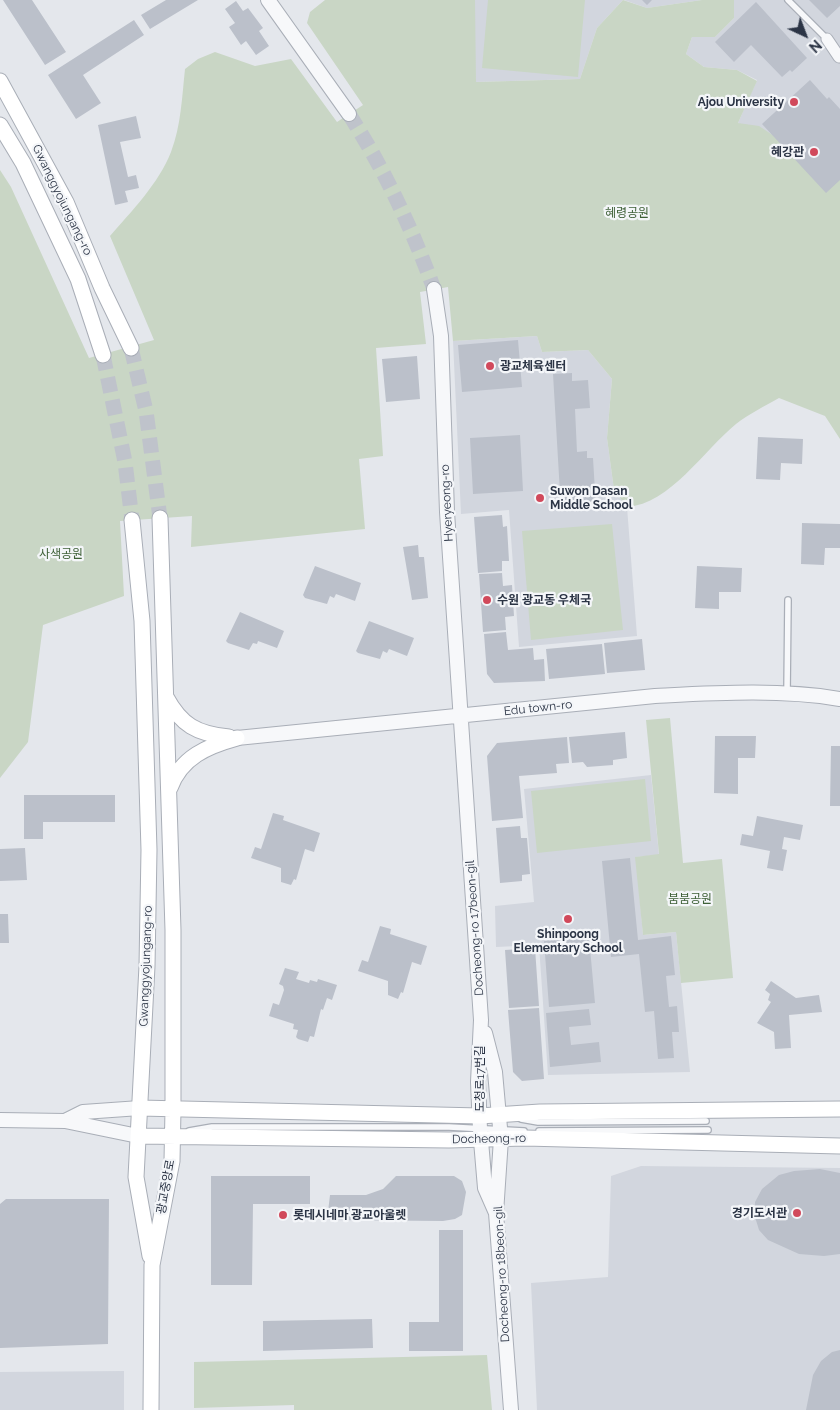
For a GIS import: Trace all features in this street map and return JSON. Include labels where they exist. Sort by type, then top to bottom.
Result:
[{"type":"main road","name":"Gwanggyojungang-ro","points":[[0,81],[66,202],[102,288],[131,348]]},
{"type":"main road","name":"Gwanggyojungang-ro","points":[[0,125],[23,163],[78,280],[103,355]]},
{"type":"main road","name":"Gwanggyojungang-ro","points":[[160,518],[172,930],[173,1109]]},
{"type":"main road","name":"Gwanggyojungang-ro","points":[[132,520],[142,621],[149,850],[147,966],[136,1177],[152,1265],[151,1410]]},
{"type":"main road","points":[[165,696],[175,714],[193,729],[210,735],[237,738]]},
{"type":"main road","points":[[168,794],[175,774],[191,757],[209,746],[237,738]]},
{"type":"main road","points":[[140,1108],[499,1128]]},
{"type":"main road","name":"광교중앙로","points":[[152,1265],[172,1162],[173,1109]]},
{"type":"main road","name":"Docheong-ro","points":[[499,1128],[540,1112],[840,1109]]},
{"type":"main road","name":"Docheong-ro","points":[[138,1136],[172,1134],[449,1140],[480,1128],[499,1128],[840,1146]]},
{"type":"street","points":[[268,0],[349,114]]},
{"type":"street","points":[[827,39],[840,58]]},
{"type":"street","name":"Hyeryeong-ro","points":[[434,289],[441,336],[447,512],[461,716]]},
{"type":"street","name":"Edu town-ro","points":[[237,738],[656,696],[721,693],[818,695],[840,699]]},
{"type":"street","name":"Docheong-ro 17beon-gil","points":[[461,716],[481,1020],[495,1072],[499,1128]]},
{"type":"street","name":"도청로17번길","points":[[481,1020],[478,1082],[480,1128],[486,1188],[496,1213]]},
{"type":"street","points":[[65,1120],[84,1112],[140,1108]]},
{"type":"street","points":[[0,1120],[65,1120],[138,1136]]},
{"type":"street","name":"Docheong-ro 18beon-gil","points":[[499,1128],[496,1213],[511,1410]]},
{"type":"lane","points":[[788,0],[827,39]]},
{"type":"lane","points":[[787,695],[788,600]]},
{"type":"lane","points":[[499,1128],[538,1122],[706,1121]]},
{"type":"lane","points":[[499,1128],[708,1130]]},
{"type":"shaded area","points":[[475,0],[623,0],[597,28],[580,79],[475,82]]},
{"type":"shaded area","points":[[624,0],[702,0],[647,8]]},
{"type":"shaded area","name":"Ajou University","points":[[734,0],[840,0],[840,180],[738,123],[757,80],[737,70],[704,67],[686,54],[692,37],[715,37],[734,18]]},
{"type":"shaded area","name":"Suwon Dasan Middle School","points":[[537,336],[542,352],[588,350],[612,379],[607,438],[614,490],[627,507],[637,636],[519,647],[509,510],[461,514],[453,341]]},
{"type":"shaded area","name":"Shinpoong Elementary School","points":[[651,775],[659,855],[636,857],[643,935],[676,932],[690,1072],[548,1075],[539,945],[496,947],[495,906],[534,902],[524,789]]},
{"type":"shaded area","points":[[641,1166],[840,1168],[840,1410],[537,1410],[531,1283],[608,1277],[611,1176]]},
{"type":"shaded area","points":[[124,1371],[124,1410],[0,1410],[0,1372]]},
{"type":"green space","name":"혜령공원","points":[[325,0],[475,0],[476,82],[580,79],[597,28],[623,0],[647,8],[702,0],[734,0],[734,18],[715,37],[692,37],[686,54],[704,67],[737,70],[757,81],[738,123],[759,126],[840,180],[840,439],[825,416],[779,398],[736,424],[672,486],[643,504],[627,507],[614,490],[607,438],[612,379],[588,350],[542,352],[537,336],[453,341],[448,287],[420,292],[426,344],[376,348],[383,456],[359,459],[365,529],[191,547],[192,516],[120,521],[124,596],[43,625],[28,742],[0,778],[0,170],[11,187],[89,358],[154,340],[110,236],[152,186],[166,164],[179,122],[185,69],[198,59],[215,52],[255,66],[291,59],[337,122],[363,105],[307,23],[310,12]]},
{"type":"green space","points":[[488,0],[585,0],[578,77],[482,68]]},
{"type":"green space","points":[[612,524],[623,630],[531,640],[522,531]]},
{"type":"green space","name":"붐붐공원","points":[[670,718],[683,863],[722,859],[733,978],[681,983],[676,932],[643,935],[635,857],[659,854],[646,720]]},
{"type":"green space","points":[[645,779],[651,841],[537,853],[531,791]]},
{"type":"green space","points":[[487,1355],[492,1410],[294,1410],[294,1405],[194,1408],[194,1362]]},
{"type":"building","points":[[3,0],[32,0],[66,52],[45,65]]},
{"type":"building","points":[[166,0],[198,0],[150,29],[141,15]]},
{"type":"building","points":[[642,0],[652,0],[647,5]]},
{"type":"building","points":[[809,0],[840,0],[840,6],[827,18]]},
{"type":"building","points":[[236,1],[243,11],[248,8],[263,28],[259,31],[269,46],[256,55],[246,41],[241,45],[229,27],[235,23],[225,9]]},
{"type":"building","points":[[756,2],[807,58],[792,72],[790,70],[782,77],[751,45],[734,62],[715,42]]},
{"type":"building","points":[[134,20],[144,35],[83,75],[101,103],[76,119],[48,75]]},
{"type":"building","name":"혜강관","points":[[810,80],[827,99],[829,97],[840,109],[840,180],[826,193],[762,124]]},
{"type":"building","points":[[136,116],[141,138],[120,142],[128,177],[136,175],[139,188],[125,191],[128,202],[115,205],[98,125]]},
{"type":"building","name":"광교체육센터","points":[[518,340],[522,387],[462,392],[458,345]]},
{"type":"building","points":[[417,356],[420,399],[386,402],[382,359]]},
{"type":"building","points":[[572,373],[572,381],[588,380],[590,408],[575,409],[577,452],[587,451],[587,458],[593,458],[596,508],[561,510],[553,374]]},
{"type":"building","points":[[520,435],[523,491],[473,494],[470,438]]},
{"type":"building","points":[[758,437],[803,439],[802,464],[781,463],[780,480],[756,479]]},
{"type":"building","points":[[502,515],[503,527],[507,526],[509,561],[502,561],[502,571],[478,573],[474,517]]},
{"type":"building","points":[[802,523],[840,524],[840,548],[825,548],[824,565],[801,564]]},
{"type":"building","points":[[418,545],[419,557],[424,557],[428,598],[412,600],[403,547]]},
{"type":"building","points":[[315,566],[361,583],[355,601],[336,594],[334,598],[330,596],[327,604],[305,598],[303,595]]},
{"type":"building","points":[[697,566],[742,568],[741,592],[719,592],[719,609],[695,608]]},
{"type":"building","points":[[502,573],[503,586],[512,585],[514,616],[505,617],[506,630],[483,632],[479,574]]},
{"type":"building","points":[[240,612],[284,631],[277,648],[258,641],[257,644],[253,643],[249,650],[228,643],[226,641]]},
{"type":"building","points":[[369,621],[414,638],[407,656],[389,649],[387,653],[383,651],[380,659],[358,653],[356,651]]},
{"type":"building","points":[[506,632],[508,650],[533,648],[534,660],[544,659],[545,681],[494,683],[487,674],[484,634]]},
{"type":"building","points":[[642,639],[645,670],[607,673],[604,643]]},
{"type":"building","points":[[602,644],[605,674],[549,679],[546,649]]},
{"type":"building","points":[[625,732],[627,758],[613,760],[613,765],[587,767],[583,762],[572,763],[569,737]]},
{"type":"building","points":[[715,736],[756,736],[755,758],[738,758],[738,794],[714,793]]},
{"type":"building","points":[[567,737],[569,763],[556,764],[557,773],[519,776],[523,818],[492,821],[487,756],[497,743]]},
{"type":"building","points":[[831,746],[840,746],[840,806],[830,806]]},
{"type":"building","points":[[24,795],[115,795],[115,822],[43,822],[43,839],[24,839]]},
{"type":"building","points":[[273,813],[284,816],[283,820],[320,833],[314,852],[305,849],[296,880],[294,879],[291,885],[281,882],[281,868],[251,858],[255,847],[261,849]]},
{"type":"building","points":[[757,816],[803,825],[800,840],[784,837],[782,849],[787,850],[783,871],[767,868],[770,851],[740,845],[742,834],[753,836]]},
{"type":"building","points":[[520,826],[521,838],[527,838],[530,874],[522,875],[522,881],[500,883],[496,828]]},
{"type":"building","points":[[25,848],[27,880],[0,881],[0,849]]},
{"type":"building","points":[[630,858],[638,940],[671,936],[675,975],[666,976],[669,1007],[677,1006],[679,1032],[672,1032],[674,1058],[658,1059],[654,1011],[645,1012],[639,954],[611,957],[602,861]]},
{"type":"building","points":[[0,914],[8,914],[9,943],[0,943]]},
{"type":"building","points":[[380,926],[391,929],[390,934],[427,946],[421,965],[412,962],[403,993],[401,992],[398,999],[388,995],[388,981],[358,971],[362,960],[368,962]]},
{"type":"building","points":[[589,937],[595,1003],[549,1007],[544,941]]},
{"type":"building","points":[[535,948],[539,1006],[509,1008],[505,950]]},
{"type":"building","points":[[285,968],[299,972],[296,979],[309,983],[310,980],[317,982],[318,979],[337,985],[332,1000],[327,998],[323,1010],[321,1009],[314,1037],[310,1036],[308,1042],[296,1037],[298,1030],[293,1029],[294,1024],[269,1016],[273,1003],[279,1005],[284,990],[283,986],[279,984]]},
{"type":"building","points":[[771,981],[796,998],[819,995],[822,1012],[789,1015],[791,1048],[775,1049],[774,1032],[757,1023],[771,1002],[768,1000],[770,994],[765,990]]},
{"type":"building","points":[[539,1008],[544,1079],[522,1081],[513,1072],[508,1010]]},
{"type":"building","points":[[589,1009],[591,1025],[569,1027],[571,1045],[599,1042],[601,1062],[550,1067],[546,1013]]},
{"type":"building","name":"경기도서관","points":[[820,1169],[840,1173],[840,1254],[824,1256],[799,1254],[768,1240],[759,1230],[755,1217],[755,1202],[762,1189],[779,1175],[794,1171]]},
{"type":"building","points":[[211,1176],[310,1176],[310,1204],[253,1204],[252,1285],[211,1285]]},
{"type":"building","points":[[396,1176],[454,1176],[462,1181],[466,1192],[462,1215],[455,1219],[443,1221],[327,1220],[330,1195],[366,1195],[383,1189]]},
{"type":"building","points":[[6,1199],[109,1199],[108,1344],[0,1348],[0,1204]]},
{"type":"building","points":[[439,1230],[463,1230],[463,1351],[409,1351],[409,1322],[439,1322]]},
{"type":"building","points":[[372,1319],[373,1348],[263,1351],[263,1321]]},
{"type":"building","points":[[840,1350],[840,1410],[806,1410],[813,1375],[821,1361],[832,1352]]},
{"type":"tunnel","points":[[349,114],[396,199],[434,289]]},
{"type":"tunnel","points":[[131,348],[146,411],[160,518]]},
{"type":"tunnel","points":[[103,355],[125,462],[132,520]]},
{"type":"place","name":"Ajou University","points":[[794,102]]},
{"type":"place","name":"혜강관","points":[[814,152]]},
{"type":"place","name":"광교체육센터","points":[[490,366]]},
{"type":"place","name":"Suwon Dasan Middle School","points":[[540,498]]},
{"type":"place","name":"수원 광교동 우체국","points":[[487,600]]},
{"type":"place","name":"Shinpoong Elementary School","points":[[568,919]]},
{"type":"place","name":"경기도서관","points":[[797,1213]]},
{"type":"place","name":"롯데시네마 광교아울렛","points":[[283,1215]]},
{"type":"park label","name":"사색공원","points":[[61,554]]}]
